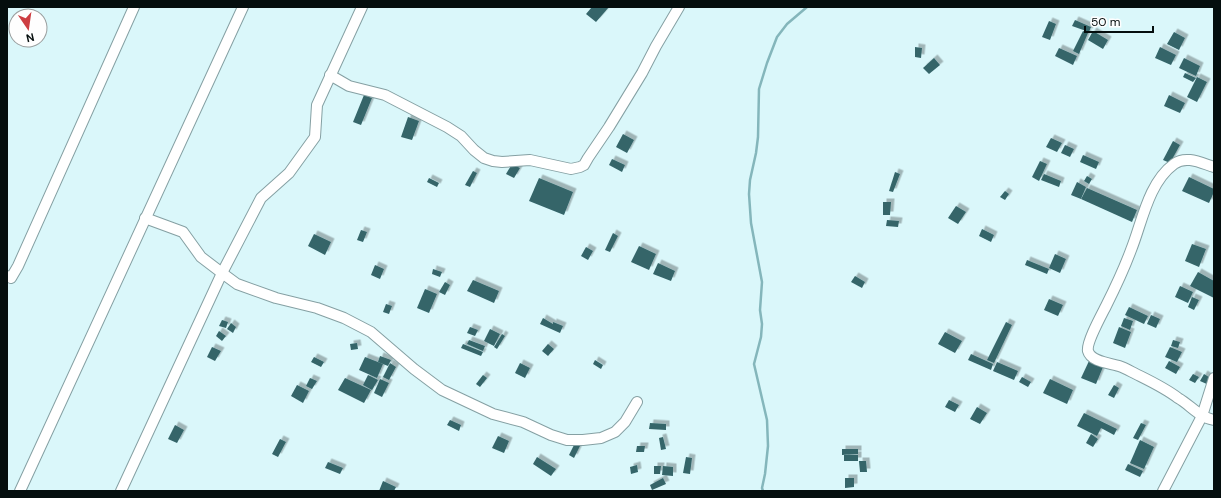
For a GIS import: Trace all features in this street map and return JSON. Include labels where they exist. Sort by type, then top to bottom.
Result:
[{"type":"street","points":[[7,276],[11,278],[18,266],[134,7]]},
{"type":"street","points":[[20,491],[243,7]]},
{"type":"street","points":[[120,491],[222,273],[261,198],[289,173],[315,138],[317,105],[362,7]]},
{"type":"street","points":[[330,75],[349,86],[385,95],[447,127],[461,136],[484,158],[502,162],[530,160],[564,168],[576,168],[584,165],[609,127],[642,73],[679,7]]},
{"type":"street","points":[[1214,167],[1192,160],[1183,160],[1174,164],[1153,188],[1131,250],[1088,346],[1088,351],[1091,356],[1097,360],[1120,366],[1152,382],[1178,397],[1202,416],[1214,420]]},
{"type":"street","points":[[145,218],[183,232],[201,257],[237,284],[276,298],[317,308],[344,318],[371,332],[414,369],[442,390],[493,414],[523,422],[551,436],[567,440],[601,438],[614,432],[625,422],[637,402]]},
{"type":"street","points":[[1166,488],[1202,416],[1214,378]]},
{"type":"building","points":[[592,7],[609,7],[596,22],[586,14]]},
{"type":"building","points":[[1075,20],[1091,27],[1089,32],[1072,26]]},
{"type":"building","points":[[1049,21],[1056,24],[1050,40],[1042,37]]},
{"type":"building","points":[[1083,31],[1088,33],[1079,54],[1073,51]]},
{"type":"building","points":[[1093,31],[1108,40],[1103,49],[1088,40]]},
{"type":"building","points":[[1174,32],[1185,38],[1179,50],[1167,44]]},
{"type":"building","points":[[915,47],[922,48],[921,58],[915,57]]},
{"type":"building","points":[[1160,47],[1176,55],[1171,65],[1155,58]]},
{"type":"building","points":[[1059,48],[1077,56],[1073,65],[1055,56]]},
{"type":"building","points":[[934,58],[940,65],[929,74],[923,68]]},
{"type":"building","points":[[1184,58],[1200,66],[1196,76],[1179,68]]},
{"type":"building","points":[[1185,73],[1196,78],[1193,82],[1183,77]]},
{"type":"building","points":[[1197,77],[1207,82],[1197,102],[1187,97]]},
{"type":"building","points":[[364,95],[372,98],[361,125],[353,122]]},
{"type":"building","points":[[1169,95],[1185,103],[1180,113],[1164,106]]},
{"type":"building","points":[[408,117],[419,121],[412,140],[401,137]]},
{"type":"building","points":[[623,134],[634,140],[627,153],[616,147]]},
{"type":"building","points":[[1051,138],[1062,143],[1057,152],[1046,147]]},
{"type":"building","points":[[1173,141],[1180,145],[1170,163],[1163,160]]},
{"type":"building","points":[[1065,145],[1074,149],[1070,157],[1061,153]]},
{"type":"building","points":[[1083,155],[1099,162],[1096,169],[1080,162]]},
{"type":"building","points":[[612,159],[625,165],[622,172],[609,165]]},
{"type":"building","points":[[1040,161],[1047,164],[1039,181],[1032,177]]},
{"type":"building","points":[[512,164],[520,168],[514,178],[506,174]]},
{"type":"building","points":[[473,171],[477,173],[470,187],[465,185]]},
{"type":"building","points":[[895,172],[900,174],[893,192],[889,191]]},
{"type":"building","points":[[1044,174],[1061,181],[1059,187],[1041,180]]},
{"type":"building","points":[[1087,176],[1092,179],[1089,184],[1084,181]]},
{"type":"building","points":[[1189,177],[1214,189],[1209,203],[1182,191]]},
{"type":"building","points":[[429,178],[439,183],[437,187],[427,182]]},
{"type":"building","points":[[539,178],[573,192],[564,215],[529,201]]},
{"type":"building","points":[[1077,182],[1086,187],[1081,199],[1071,195]]},
{"type":"building","points":[[1087,188],[1137,210],[1132,222],[1081,199]]},
{"type":"building","points":[[1005,191],[1009,194],[1005,200],[1000,197]]},
{"type":"building","points":[[883,202],[891,202],[890,215],[883,215]]},
{"type":"building","points":[[956,206],[966,212],[958,224],[948,218]]},
{"type":"building","points":[[887,220],[899,221],[898,227],[886,226]]},
{"type":"building","points":[[982,229],[994,235],[991,242],[979,236]]},
{"type":"building","points":[[361,230],[367,232],[363,242],[357,240]]},
{"type":"building","points":[[613,233],[618,236],[610,252],[605,250]]},
{"type":"building","points":[[314,234],[331,242],[325,255],[308,246]]},
{"type":"building","points":[[1192,244],[1206,249],[1199,267],[1185,261]]},
{"type":"building","points":[[639,246],[656,254],[649,270],[631,262]]},
{"type":"building","points":[[586,247],[593,251],[588,260],[581,256]]},
{"type":"building","points":[[1055,254],[1066,259],[1060,273],[1049,268]]},
{"type":"building","points":[[1027,260],[1049,269],[1047,274],[1025,265]]},
{"type":"building","points":[[658,263],[675,271],[671,281],[653,274]]},
{"type":"building","points":[[375,265],[384,269],[380,279],[371,275]]},
{"type":"building","points":[[433,269],[442,272],[440,277],[432,274]]},
{"type":"building","points":[[1198,272],[1214,281],[1214,298],[1190,286]]},
{"type":"building","points":[[855,276],[865,282],[862,288],[851,282]]},
{"type":"building","points":[[473,280],[499,291],[494,303],[467,291]]},
{"type":"building","points":[[445,282],[450,285],[445,295],[439,292]]},
{"type":"building","points":[[1180,286],[1193,292],[1188,303],[1175,297]]},
{"type":"building","points":[[425,289],[437,294],[429,313],[417,308]]},
{"type":"building","points":[[1192,297],[1199,300],[1194,310],[1188,307]]},
{"type":"building","points":[[1049,299],[1063,305],[1058,316],[1044,310]]},
{"type":"building","points":[[386,304],[392,306],[389,314],[383,312]]},
{"type":"building","points":[[1129,307],[1148,316],[1144,324],[1125,315]]},
{"type":"building","points":[[1151,315],[1160,319],[1156,328],[1147,324]]},
{"type":"building","points":[[543,318],[553,324],[553,322],[563,326],[560,333],[540,324]]},
{"type":"building","points":[[1124,318],[1133,321],[1130,330],[1121,326]]},
{"type":"building","points":[[222,320],[228,322],[226,328],[219,326]]},
{"type":"building","points":[[1006,322],[1012,325],[994,363],[987,360]]},
{"type":"building","points":[[231,323],[236,327],[233,333],[227,329]]},
{"type":"building","points":[[470,327],[478,330],[475,336],[467,333]]},
{"type":"building","points":[[1119,327],[1131,332],[1125,348],[1113,343]]},
{"type":"building","points":[[490,329],[500,334],[494,346],[484,341]]},
{"type":"building","points":[[219,331],[226,336],[222,341],[216,336]]},
{"type":"building","points":[[945,332],[962,341],[955,353],[938,344]]},
{"type":"building","points":[[502,334],[505,336],[497,349],[494,347]]},
{"type":"building","points":[[469,340],[485,346],[483,351],[467,344]]},
{"type":"building","points":[[1173,340],[1180,342],[1178,348],[1171,346]]},
{"type":"building","points":[[357,343],[358,349],[351,350],[350,344]]},
{"type":"building","points":[[463,344],[483,352],[481,356],[461,348]]},
{"type":"building","points":[[548,344],[554,349],[548,356],[542,351]]},
{"type":"building","points":[[212,347],[221,351],[215,361],[207,357]]},
{"type":"building","points":[[1170,347],[1182,352],[1177,362],[1165,357]]},
{"type":"building","points":[[971,354],[993,364],[991,370],[968,360]]},
{"type":"building","points":[[380,356],[391,360],[388,366],[378,362]]},
{"type":"building","points":[[314,357],[324,362],[321,367],[311,362]]},
{"type":"building","points":[[365,357],[383,364],[377,378],[359,370]]},
{"type":"building","points":[[595,360],[603,365],[601,369],[593,364]]},
{"type":"building","points":[[1089,361],[1103,367],[1096,384],[1081,378]]},
{"type":"building","points":[[1169,361],[1180,367],[1176,374],[1165,368]]},
{"type":"building","points":[[997,362],[1018,371],[1014,380],[993,371]]},
{"type":"building","points":[[390,363],[396,367],[389,380],[383,377]]},
{"type":"building","points":[[520,363],[530,368],[525,378],[515,373]]},
{"type":"building","points":[[1193,374],[1199,377],[1195,383],[1189,380]]},
{"type":"building","points":[[1204,374],[1212,379],[1209,385],[1200,381]]},
{"type":"building","points":[[368,375],[378,380],[372,390],[363,385]]},
{"type":"building","points":[[483,375],[487,378],[480,387],[476,384]]},
{"type":"building","points":[[1022,377],[1031,382],[1028,387],[1019,382]]},
{"type":"building","points":[[310,378],[317,381],[312,389],[306,386]]},
{"type":"building","points":[[345,378],[371,390],[364,403],[338,390]]},
{"type":"building","points":[[380,379],[389,383],[382,397],[374,393]]},
{"type":"building","points":[[1050,379],[1073,390],[1067,404],[1043,393]]},
{"type":"building","points":[[297,385],[309,391],[303,403],[291,396]]},
{"type":"building","points":[[1114,385],[1119,388],[1114,398],[1108,395]]},
{"type":"building","points":[[949,400],[959,405],[955,412],[945,407]]},
{"type":"building","points":[[977,407],[987,413],[980,424],[970,419]]},
{"type":"building","points":[[1084,413],[1117,429],[1114,435],[1101,428],[1097,436],[1077,426]]},
{"type":"building","points":[[450,420],[461,425],[459,431],[447,425]]},
{"type":"building","points":[[650,423],[666,424],[666,430],[649,429]]},
{"type":"building","points":[[1141,423],[1146,425],[1138,440],[1133,438]]},
{"type":"building","points":[[175,425],[184,430],[177,443],[168,439]]},
{"type":"building","points":[[1091,434],[1098,439],[1093,447],[1086,443]]},
{"type":"building","points":[[498,436],[509,441],[504,453],[492,448]]},
{"type":"building","points":[[663,437],[666,449],[661,450],[659,438]]},
{"type":"building","points":[[280,439],[286,442],[278,457],[272,454]]},
{"type":"building","points":[[1140,440],[1154,447],[1144,469],[1130,463]]},
{"type":"building","points":[[576,441],[581,444],[574,458],[569,455]]},
{"type":"building","points":[[637,446],[645,446],[644,452],[636,452]]},
{"type":"building","points":[[842,449],[858,449],[858,454],[842,455]]},
{"type":"building","points":[[844,455],[858,455],[858,461],[844,461]]},
{"type":"building","points":[[537,457],[556,469],[551,476],[533,464]]},
{"type":"building","points":[[686,457],[692,458],[690,474],[683,473]]},
{"type":"building","points":[[859,461],[866,461],[867,472],[860,472]]},
{"type":"building","points":[[328,462],[343,468],[340,474],[325,468]]},
{"type":"building","points":[[1128,464],[1143,471],[1140,477],[1125,470]]},
{"type":"building","points":[[637,465],[638,472],[631,474],[630,467]]},
{"type":"building","points":[[654,466],[661,466],[660,474],[654,474]]},
{"type":"building","points":[[663,466],[673,467],[673,476],[662,475]]},
{"type":"building","points":[[663,478],[666,484],[652,490],[650,485]]},
{"type":"building","points":[[845,478],[854,478],[854,487],[845,488]]},
{"type":"building","points":[[383,481],[396,487],[394,491],[379,491]]},
{"type":"waterway","points":[[763,491],[762,488],[768,446],[767,420],[754,364],[761,337],[762,324],[760,310],[762,282],[751,223],[749,194],[750,180],[758,137],[759,89],[767,63],[777,37],[787,24],[807,7]]}]
